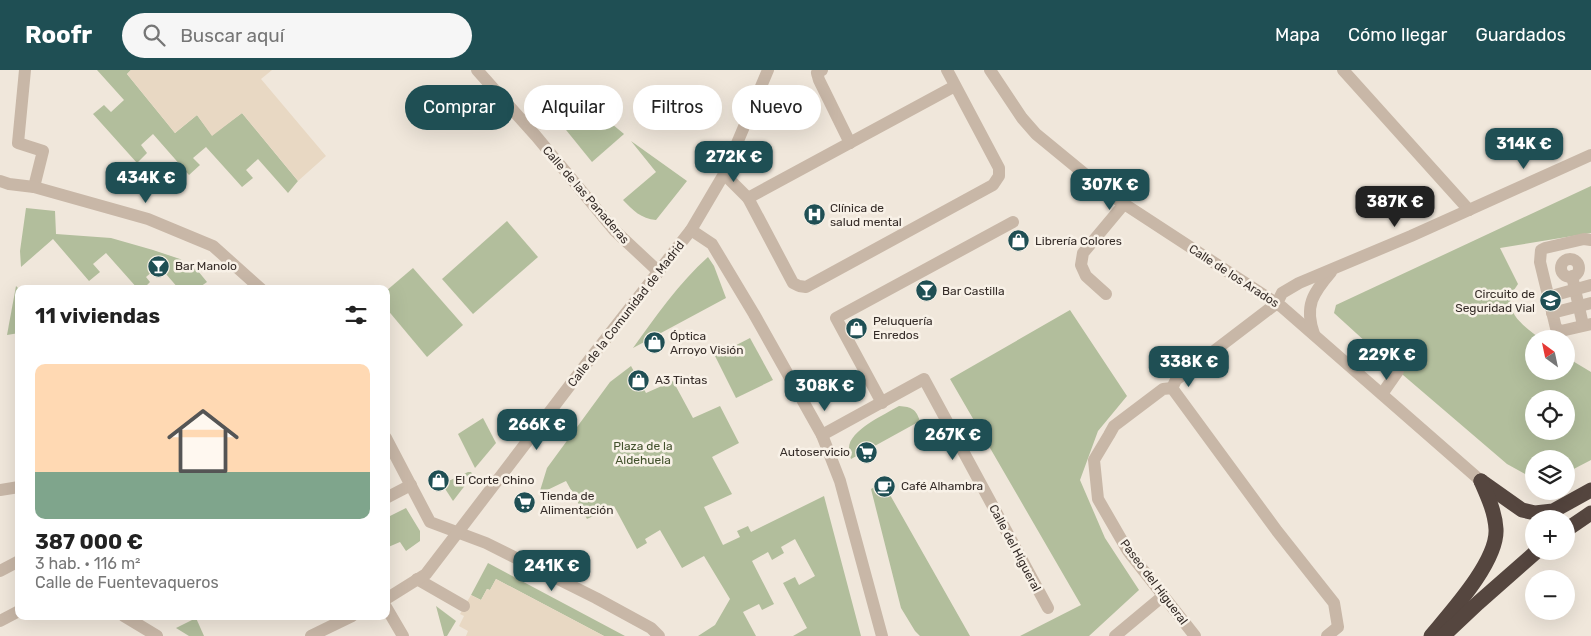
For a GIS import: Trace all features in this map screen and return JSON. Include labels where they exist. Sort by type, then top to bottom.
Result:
[{"type":"highway","points":[[1481,481],[1522,510],[1535,513],[1553,511],[1591,490]]},
{"type":"highway","points":[[1431,636],[1475,582],[1491,552],[1497,530],[1492,508],[1481,481]]},
{"type":"highway","points":[[1575,524],[1591,513]]},
{"type":"highway","points":[[1443,636],[1528,560]]},
{"type":"street","points":[[25,70],[18,143],[43,151],[34,187]]},
{"type":"street","name":"Calle de las Panaderas","points":[[477,70],[536,136],[614,230],[658,272]]},
{"type":"street","name":"Calle de la Comunidad de Madrid","points":[[390,596],[426,574],[692,230],[724,174],[768,70]]},
{"type":"street","points":[[822,70],[817,73],[818,80],[850,143]]},
{"type":"street","points":[[724,174],[748,198],[793,283],[806,287],[993,185],[996,181],[1000,168],[947,70]]},
{"type":"street","name":"Calle de los Arados","points":[[990,70],[1022,118],[1036,134],[1109,194],[1277,303],[1481,481]]},
{"type":"street","points":[[1349,72],[1469,210]]},
{"type":"street","points":[[748,198],[955,86]]},
{"type":"street","name":"Paseo del Higueral","points":[[1195,636],[1128,551],[1098,499],[1094,460],[1114,426],[1163,389],[1172,388],[1176,380],[1277,303],[1282,293],[1299,283],[1591,155]]},
{"type":"street","points":[[0,181],[34,187],[148,219],[213,246],[257,285]]},
{"type":"street","points":[[1106,294],[1086,276],[1081,265],[1083,253],[1124,204]]},
{"type":"street","points":[[882,402],[836,318],[1013,222]]},
{"type":"street","points":[[692,230],[712,244],[822,435],[840,481],[881,631],[894,636]]},
{"type":"street","points":[[1564,244],[1574,267],[1575,290],[1585,305],[1587,325],[1560,331],[1554,324],[1540,262],[1541,250],[1564,244],[1584,239],[1591,240]]},
{"type":"street","points":[[1544,275],[1574,267]]},
{"type":"street","points":[[1314,334],[1309,320],[1311,304],[1316,290],[1332,270]]},
{"type":"street","points":[[1548,296],[1591,286]]},
{"type":"street","points":[[1552,313],[1585,305]]},
{"type":"street","points":[[1382,394],[1398,371]]},
{"type":"street","name":"Calle del Higueral","points":[[822,435],[924,380],[1048,608]]},
{"type":"street","points":[[1172,388],[1277,531],[1334,603],[1338,627],[1327,636]]},
{"type":"street","points":[[390,446],[430,522],[486,543],[652,628],[659,636]]},
{"type":"street","points":[[390,496],[411,485]]},
{"type":"street","points":[[0,490],[15,488]]},
{"type":"street","points":[[0,571],[15,564]]},
{"type":"street","points":[[417,579],[464,606]]},
{"type":"street","points":[[1115,636],[1163,596]]},
{"type":"street","points":[[0,621],[15,614]]},
{"type":"street","points":[[390,615],[403,636]]},
{"type":"street","points":[[131,620],[157,636]]},
{"type":"street","points":[[311,636],[344,620]]},
{"type":"green space","points":[[97,70],[131,70],[127,74],[175,133],[197,115],[212,135],[242,113],[298,181],[288,193],[258,159],[246,170],[253,178],[242,187],[206,147],[193,158],[200,165],[189,175],[153,134],[141,145],[147,153],[137,163],[93,114],[104,105],[111,112],[124,100]]},
{"type":"green space","points":[[566,130],[619,130],[624,134],[592,162]]},
{"type":"green space","points":[[631,141],[687,181],[656,220],[642,216],[623,200],[656,172]]},
{"type":"green space","points":[[1591,186],[1591,233],[1500,248],[1518,284],[1512,294],[1511,308],[1529,330],[1525,330],[1525,380],[1575,380],[1575,362],[1591,372],[1591,460],[1575,468],[1575,450],[1525,450],[1525,474],[1507,464],[1389,363],[1334,313],[1336,305]]},
{"type":"green space","points":[[26,208],[55,211],[56,234],[111,238],[153,250],[180,259],[198,271],[207,282],[203,285],[176,285],[159,266],[146,277],[150,282],[147,285],[134,285],[106,253],[93,264],[100,272],[89,281],[53,239],[21,267],[20,251]]},
{"type":"green space","points":[[507,221],[538,257],[473,314],[442,279]]},
{"type":"green space","points":[[708,257],[714,266],[726,298],[633,348],[659,312],[697,267]]},
{"type":"green space","points":[[413,268],[463,325],[427,357],[390,313],[390,288]]},
{"type":"green space","points":[[15,291],[15,334],[7,335]]},
{"type":"green space","points":[[1070,310],[1127,396],[1098,431],[1080,480],[1105,538],[1139,590],[1089,636],[1020,636],[1081,605],[950,379]]},
{"type":"green space","points":[[750,338],[773,380],[736,398],[715,356]]},
{"type":"green space","name":"Plaza de la Aldehuela","points":[[631,366],[646,393],[673,381],[693,418],[720,406],[739,443],[712,457],[732,494],[704,507],[723,545],[740,537],[737,531],[748,526],[751,532],[824,496],[861,636],[793,636],[807,628],[783,583],[795,577],[799,585],[815,576],[795,539],[781,547],[784,553],[772,560],[768,552],[752,561],[774,604],[762,610],[759,604],[743,612],[756,636],[698,636],[715,625],[730,599],[704,556],[682,568],[660,530],[645,539],[647,543],[637,549],[614,506],[587,519],[566,481],[539,494],[547,468],[610,382]]},
{"type":"green space","points":[[899,406],[913,409],[920,421],[851,459],[849,448],[855,435],[869,423]]},
{"type":"green space","points":[[483,418],[496,443],[475,468],[458,434]]},
{"type":"green space","points":[[471,472],[473,475],[453,501],[442,484]]},
{"type":"green space","points":[[883,482],[970,636],[920,636],[901,608],[871,489]]},
{"type":"green space","points":[[406,508],[420,531],[420,541],[406,551],[400,542],[390,546],[390,516]]},
{"type":"green space","points":[[488,563],[625,636],[604,636],[496,579],[490,590],[487,589],[481,600],[471,595]]},
{"type":"green space","points":[[436,606],[456,621],[447,636],[444,636]]},
{"type":"green space","points":[[192,620],[197,620],[204,636],[189,636],[176,628]]},
{"type":"shaded area","points":[[131,70],[272,70],[261,79],[326,156],[298,181],[242,113],[212,136],[197,115],[175,133],[127,74]]},
{"type":"shaded area","points":[[496,579],[604,636],[466,636],[468,631],[459,626],[464,616],[460,614],[471,595],[481,600],[487,589],[490,590]]},
{"type":"place","name":"Clínica de salud mental","points":[[814,215]]},
{"type":"place","name":"Librería Colores","points":[[1019,241]]},
{"type":"place","name":"Bar Manolo","points":[[159,266]]},
{"type":"place","name":"Bar Castilla","points":[[926,291]]},
{"type":"place","name":"Circuito de Seguridad Vial","points":[[1551,301]]},
{"type":"place","name":"Peluquería Enredos","points":[[857,328]]},
{"type":"place","name":"Óptica Arroyo Visión","points":[[654,343]]},
{"type":"place","name":"A3 Tintas","points":[[639,380]]},
{"type":"place","name":"Autoservicio","points":[[866,452]]},
{"type":"place","name":"El Corte Chino","points":[[439,480]]},
{"type":"place","name":"Café Alhambra","points":[[885,486]]},
{"type":"place","name":"Tienda de Alimentación","points":[[524,503]]}]
